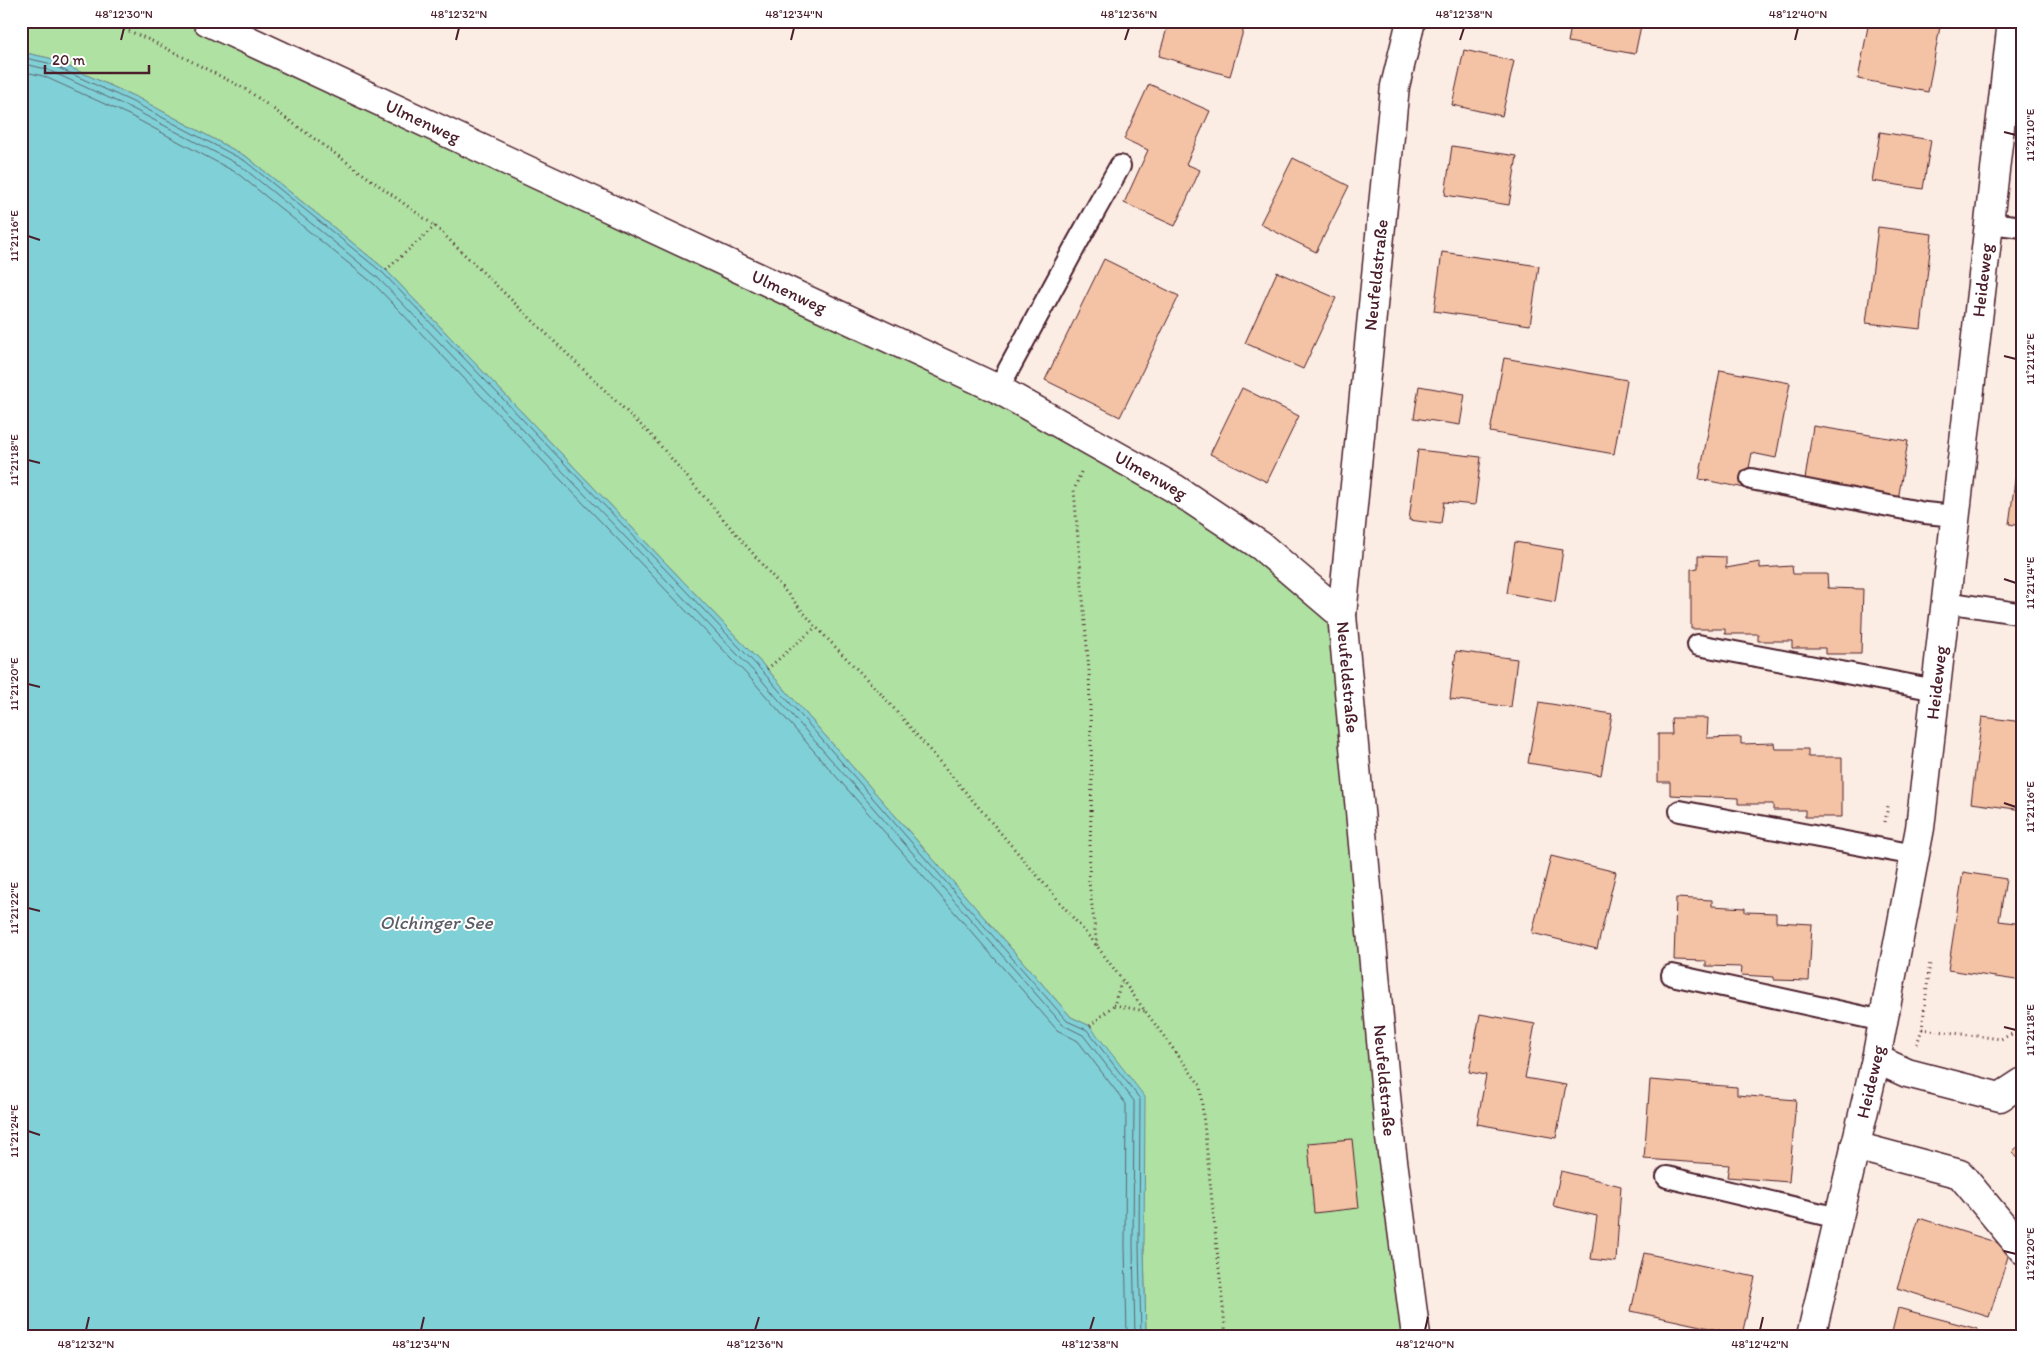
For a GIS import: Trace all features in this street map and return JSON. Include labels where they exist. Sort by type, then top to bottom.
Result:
[{"type":"street","name":"Ulmenweg","points":[[207,21],[998,390],[1174,488],[1261,546],[1342,615]]},
{"type":"street","name":"Neufeldstraße","points":[[1411,21],[1395,86],[1342,615],[1390,1138],[1416,1336]]},
{"type":"street","name":"Heideweg","points":[[1811,1336],[1876,1059],[1920,828],[2012,21]]},
{"type":"street","points":[[1876,1059],[1907,1073],[2000,1097],[2023,1082]]},
{"type":"street","points":[[1855,1146],[1960,1174],[2023,1250]]},
{"type":"lane","points":[[998,390],[1120,166]]},
{"type":"lane","points":[[1989,223],[2023,227]]},
{"type":"lane","points":[[1751,479],[1925,513],[1955,516]]},
{"type":"lane","points":[[1946,602],[2023,614]]},
{"type":"lane","points":[[1698,645],[1936,690]]},
{"type":"lane","points":[[1680,811],[1915,855]]},
{"type":"lane","points":[[1672,975],[1883,1021]]},
{"type":"lane","points":[[1668,1177],[1838,1218]]},
{"type":"path","points":[[106,21],[152,40],[247,90],[435,226],[652,436],[816,627],[884,698],[1097,946],[1200,1085],[1226,1336]]},
{"type":"path","points":[[386,270],[435,226]]},
{"type":"path","points":[[1092,443],[1074,490],[1089,671],[1092,779],[1089,882],[1097,946]]},
{"type":"path","points":[[766,669],[816,627]]},
{"type":"path","points":[[1090,1026],[1114,1005],[1122,980]]},
{"type":"path","points":[[1114,1005],[1145,1011]]},
{"type":"path","points":[[1922,1030],[2001,1039],[2023,1029]]},
{"type":"green space","points":[[21,21],[207,21],[1092,443],[1342,615],[1416,1336],[1146,1336],[1144,1246],[1090,1026],[1071,1017],[767,669],[386,270],[247,157],[138,98],[49,58],[21,52]]},
{"type":"water","name":"Olchinger See","points":[[21,52],[49,58],[138,98],[247,157],[386,270],[767,669],[1071,1017],[1090,1026],[1145,1097],[1144,1246],[1146,1336],[21,1336]]},
{"type":"building","points":[[1169,21],[1246,21],[1230,76],[1159,56]]},
{"type":"building","points":[[1510,21],[1552,21],[1550,29]]},
{"type":"building","points":[[1572,21],[1642,21],[1635,54],[1568,42]]},
{"type":"building","points":[[1869,21],[1941,21],[1928,92],[1858,79]]},
{"type":"building","points":[[1464,50],[1514,61],[1502,116],[1452,105]]},
{"type":"building","points":[[1149,84],[1210,111],[1186,164],[1200,170],[1175,226],[1124,203],[1148,150],[1124,139]]},
{"type":"building","points":[[1880,132],[1931,140],[1923,189],[1872,181]]},
{"type":"building","points":[[1452,146],[1517,156],[1509,205],[1445,195]]},
{"type":"building","points":[[1293,158],[1349,186],[1316,252],[1260,224]]},
{"type":"building","points":[[1878,227],[1932,234],[1921,329],[1866,323]]},
{"type":"building","points":[[1442,252],[1539,266],[1530,325],[1434,311]]},
{"type":"building","points":[[1104,259],[1179,296],[1120,417],[1045,380]]},
{"type":"building","points":[[1277,272],[1336,298],[1303,369],[1245,343]]},
{"type":"building","points":[[1504,358],[1627,380],[1614,454],[1490,432]]},
{"type":"building","points":[[1720,370],[1790,383],[1776,458],[1752,453],[1745,488],[1699,479]]},
{"type":"building","points":[[1419,386],[1465,394],[1460,425],[1414,418]]},
{"type":"building","points":[[1242,388],[1299,416],[1267,482],[1210,454]]},
{"type":"building","points":[[1813,426],[1908,441],[1898,500],[1804,486]]},
{"type":"building","points":[[1418,450],[1481,457],[1475,505],[1444,502],[1441,524],[1409,520]]},
{"type":"building","points":[[2017,466],[2023,466],[2023,526],[2009,524]]},
{"type":"building","points":[[1515,542],[1563,550],[1555,602],[1507,593]]},
{"type":"building","points":[[1698,556],[1726,557],[1726,568],[1760,562],[1760,568],[1792,566],[1793,574],[1827,574],[1828,588],[1863,589],[1861,654],[1825,654],[1825,648],[1792,648],[1792,641],[1758,641],[1758,634],[1725,634],[1725,629],[1691,629],[1691,569],[1698,568]]},
{"type":"building","points":[[1456,651],[1517,659],[1511,707],[1450,699]]},
{"type":"building","points":[[1539,702],[1612,714],[1601,775],[1528,763]]},
{"type":"building","points":[[1982,717],[2023,722],[2023,810],[1971,803]]},
{"type":"building","points":[[1671,718],[1708,718],[1707,738],[1741,737],[1741,744],[1774,743],[1775,749],[1808,749],[1808,757],[1842,757],[1842,817],[1805,817],[1805,810],[1773,810],[1773,804],[1738,804],[1738,798],[1670,795],[1670,782],[1658,782],[1658,734],[1672,734]]},
{"type":"building","points":[[1551,856],[1616,872],[1597,949],[1532,933]]},
{"type":"building","points":[[1963,872],[2006,879],[1999,921],[2023,924],[2023,981],[1948,970]]},
{"type":"building","points":[[1676,898],[1712,900],[1712,906],[1745,908],[1745,912],[1776,913],[1776,922],[1812,924],[1809,981],[1774,980],[1774,977],[1741,975],[1742,967],[1706,966],[1706,961],[1674,960]]},
{"type":"building","points":[[1480,1014],[1535,1024],[1525,1078],[1566,1085],[1556,1138],[1477,1124],[1486,1075],[1469,1072]]},
{"type":"building","points":[[1650,1080],[1737,1087],[1737,1095],[1796,1100],[1789,1182],[1727,1177],[1729,1165],[1644,1159]]},
{"type":"building","points":[[1352,1139],[1359,1208],[1314,1213],[1308,1143]]},
{"type":"building","points":[[2023,1142],[2023,1164],[2012,1152]]},
{"type":"building","points":[[1561,1171],[1621,1186],[1616,1262],[1591,1259],[1597,1216],[1553,1206]]},
{"type":"building","points":[[1919,1218],[2011,1247],[1989,1317],[1897,1288]]},
{"type":"building","points":[[1644,1253],[1755,1277],[1742,1335],[1631,1311]]},
{"type":"building","points":[[1898,1308],[1978,1329],[1977,1336],[1891,1336]]}]
